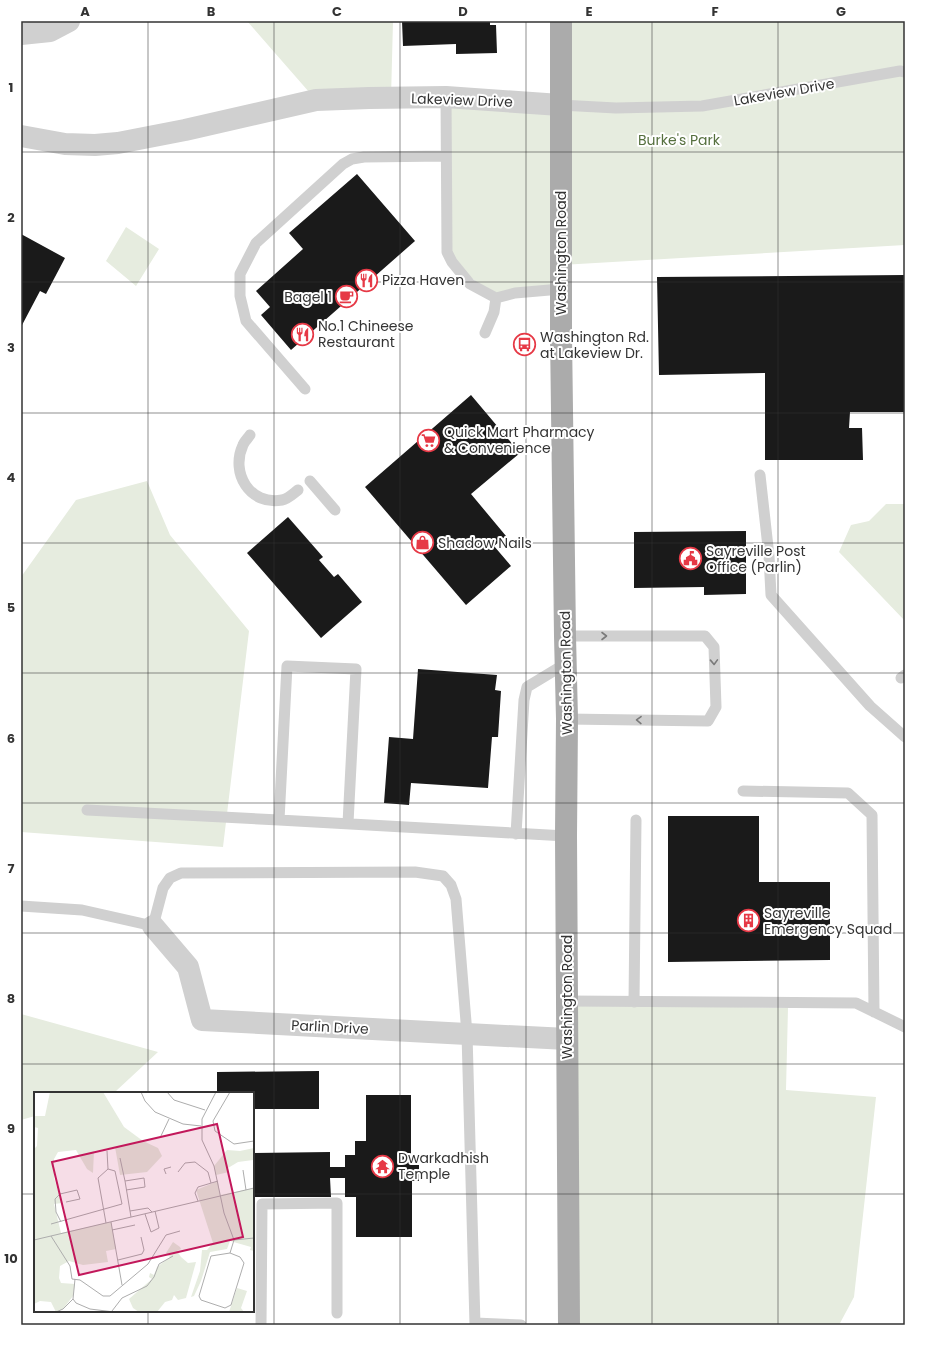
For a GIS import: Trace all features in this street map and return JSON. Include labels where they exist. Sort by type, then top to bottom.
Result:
[{"type":"main road","name":"Washington Road","points":[[561,21],[561,289],[567,719],[566,836],[569,1325]]},
{"type":"street","points":[[21,34],[50,31],[69,21]]},
{"type":"street","name":"Lakeview Drive","points":[[21,136],[65,144],[95,145],[118,143],[185,130],[316,100],[446,97],[560,105]]},
{"type":"street","name":"Parlin Drive","points":[[153,926],[188,967],[202,1020],[567,1038]]},
{"type":"lane","name":"Lakeview Drive","points":[[560,105],[616,108],[702,106],[900,71],[905,72]]},
{"type":"lane","points":[[446,97],[447,252],[452,262],[470,284],[496,298],[515,293],[561,289]]},
{"type":"lane","points":[[305,389],[246,321],[240,296],[240,274],[256,243],[343,164],[352,159],[364,157],[446,156]]},
{"type":"lane","points":[[484,333],[494,312],[496,298]]},
{"type":"lane","points":[[250,435],[243,445],[239,462],[240,474],[244,484],[250,492],[257,496],[274,500],[284,500],[298,490]]},
{"type":"lane","points":[[760,475],[771,595],[870,706],[905,737]]},
{"type":"lane","points":[[310,481],[335,510]]},
{"type":"lane","points":[[565,636],[705,636],[714,647],[716,707],[708,721],[567,719]]},
{"type":"lane","points":[[516,834],[524,700],[527,687],[566,664]]},
{"type":"lane","points":[[279,820],[287,666],[356,670],[348,823]]},
{"type":"lane","points":[[743,791],[848,793],[872,815],[874,1012]]},
{"type":"lane","points":[[87,810],[566,836]]},
{"type":"lane","points":[[634,1002],[636,820]]},
{"type":"lane","points":[[21,906],[82,910],[153,926],[162,888],[170,878],[181,873],[415,872],[443,876],[451,885],[456,899],[467,1034],[475,1324],[520,1325]]},
{"type":"lane","points":[[567,1001],[856,1003],[905,1027]]},
{"type":"lane","points":[[261,1325],[262,1204],[337,1203],[337,1313]]},
{"type":"green space","points":[[247,21],[393,21],[391,98],[316,100]]},
{"type":"green space","name":"Burke's Park","points":[[561,21],[905,21],[905,245],[561,265],[561,289],[496,298],[452,262],[446,97],[560,104]]},
{"type":"green space","points":[[126,227],[159,249],[136,286],[106,261]]},
{"type":"green space","points":[[147,481],[170,535],[249,631],[223,847],[21,832],[21,577],[76,500]]},
{"type":"green space","points":[[886,504],[905,504],[905,621],[839,552],[851,525],[869,521]]},
{"type":"green space","points":[[567,1001],[625,1005],[788,1008],[786,1090],[876,1097],[854,1297],[839,1325],[569,1325]]},
{"type":"green space","points":[[21,1014],[158,1052],[116,1091],[113,1092],[34,1092],[34,1116],[21,1120]]},
{"type":"building","points":[[402,21],[490,21],[490,25],[496,25],[497,53],[456,54],[456,44],[403,46]]},
{"type":"building","points":[[357,174],[415,241],[291,350],[261,315],[270,307],[256,291],[303,249],[289,233]]},
{"type":"building","points":[[21,234],[65,258],[46,294],[40,291],[21,327]]},
{"type":"building","points":[[905,275],[905,412],[850,412],[849,428],[862,428],[863,460],[765,460],[765,373],[659,375],[657,277]]},
{"type":"building","points":[[471,395],[520,453],[471,494],[506,536],[494,546],[511,566],[466,605],[365,487]]},
{"type":"building","points":[[288,517],[323,557],[319,560],[334,577],[338,574],[362,602],[321,638],[247,553]]},
{"type":"building","name":"Sayreville Post Office (Parlin)","points":[[746,531],[746,594],[704,595],[704,587],[634,588],[634,532]]},
{"type":"building","points":[[418,669],[497,675],[495,690],[501,691],[498,737],[492,737],[488,788],[411,783],[409,805],[384,803],[389,737],[413,739]]},
{"type":"building","name":"Sayreville Emergency Squad","points":[[668,816],[759,816],[759,882],[830,882],[830,960],[668,962]]},
{"type":"building","points":[[319,1071],[319,1109],[254,1109],[254,1092],[217,1092],[217,1072]]},
{"type":"building","name":"Dwarkadhish Temple","points":[[366,1095],[411,1095],[411,1165],[419,1165],[419,1181],[412,1181],[412,1237],[356,1237],[356,1197],[345,1197],[345,1178],[330,1178],[331,1197],[254,1197],[254,1153],[330,1152],[330,1167],[345,1167],[345,1155],[355,1155],[355,1141],[366,1141]]},
{"type":"place","name":"Pizza Haven","points":[[366,280]]},
{"type":"place","name":"Bagel 1","points":[[347,297]]},
{"type":"place","name":"No.1 Chineese Restaurant","points":[[303,334]]},
{"type":"place","name":"Washington Rd. at Lakeview Dr.","points":[[524,345]]},
{"type":"place","name":"Quick Mart Pharmacy & Convenience","points":[[428,440]]},
{"type":"place","name":"Shadow Nails","points":[[423,543]]},
{"type":"place","name":"Sayreville Post Office (Parlin)","points":[[690,559]]},
{"type":"place","name":"Sayreville Emergency Squad","points":[[749,921]]},
{"type":"place","name":"Dwarkadhish Temple","points":[[382,1166]]}]
